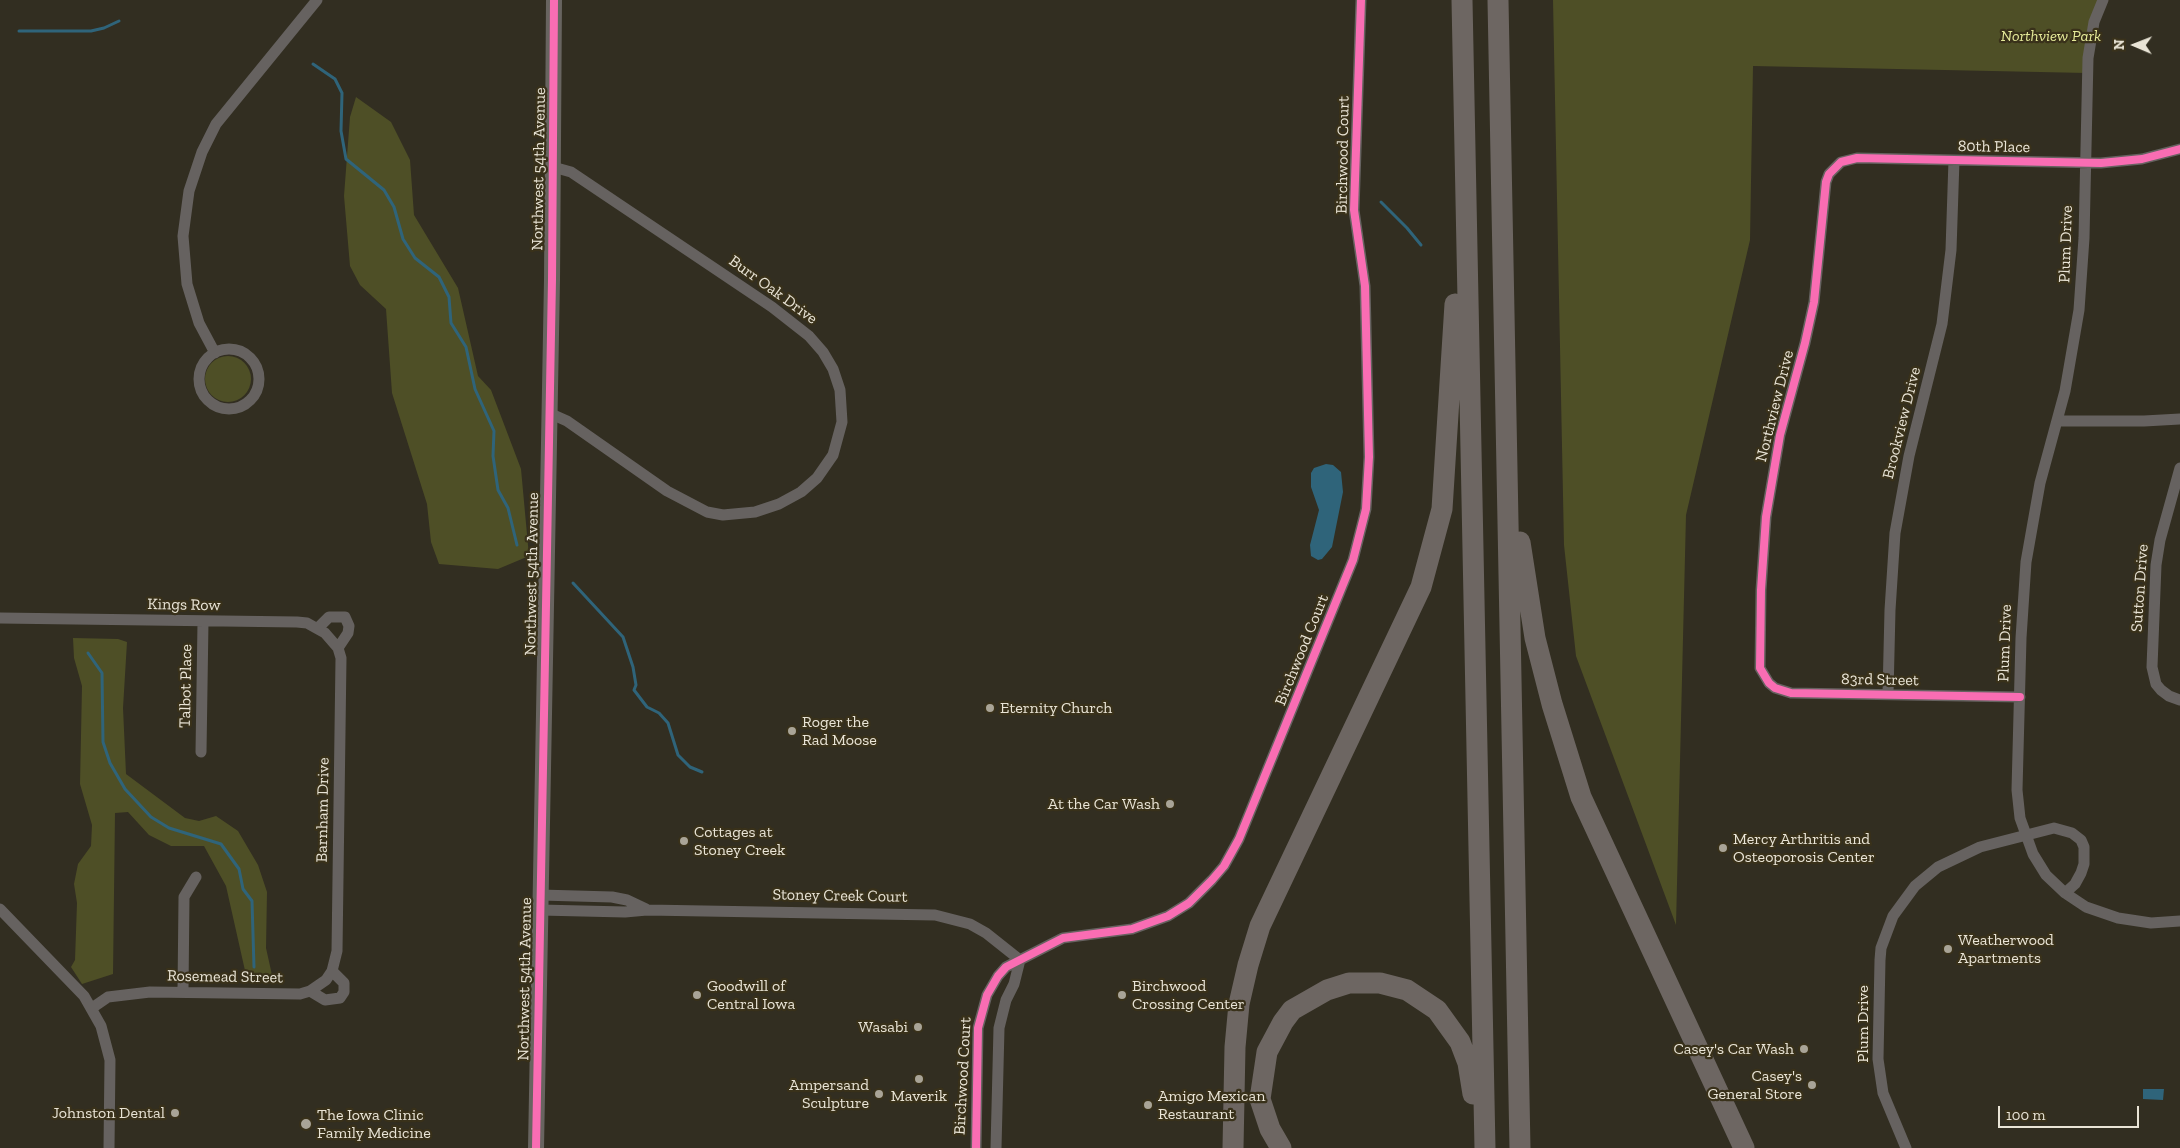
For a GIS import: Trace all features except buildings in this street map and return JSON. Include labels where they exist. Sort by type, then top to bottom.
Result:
[{"type":"highway","points":[[1462,0],[1485,1148]]},
{"type":"highway","points":[[1498,0],[1520,1148]]},
{"type":"highway","points":[[1233,1148],[1235,1047],[1239,1004],[1260,926],[1421,587],[1442,509],[1465,160]]},
{"type":"highway","points":[[1507,460],[1535,638],[1552,704],[1581,797],[1744,1148]]},
{"type":"highway","points":[[1281,1148],[1270,1129],[1260,1099],[1267,1052],[1292,1010],[1307,999],[1349,983],[1364,982],[1380,983],[1407,990],[1423,999],[1437,1010],[1460,1042],[1468,1063],[1471,1079],[1478,1148]]},
{"type":"street","points":[[215,353],[199,323],[187,284],[183,236],[189,192],[202,152],[216,124],[317,0]]},
{"type":"street","name":"Northwest 54th Avenue","points":[[536,1148],[554,0]]},
{"type":"street","name":"Birchwood Court","points":[[976,1148],[980,1019],[988,996],[998,976],[1006,967],[1063,938],[1076,935],[1112,933],[1150,924],[1189,903],[1224,866],[1238,838],[1353,560],[1366,509],[1369,457],[1365,286],[1354,210],[1361,0]]},
{"type":"street","name":"Plum Drive","points":[[1906,1148],[1884,1093],[1878,1059],[1880,960],[1889,924],[1901,902],[1915,886],[1938,867],[1966,852],[2026,837],[2020,818],[2017,790],[2022,600],[2026,562],[2040,483],[2057,421],[2073,349],[2079,310],[2083,271],[2088,55],[2094,22],[2103,0]]},
{"type":"street","name":"80th Place","points":[[1824,190],[1829,174],[1834,167],[1848,159],[2085,162],[2135,160],[2180,149]]},
{"type":"street","name":"Brookview Drive","points":[[1888,694],[1890,610],[1895,533],[1909,456],[1942,324],[1951,250],[1954,160]]},
{"type":"street","name":"Burr Oak Drive","points":[[549,412],[567,421],[667,491],[707,512],[723,515],[754,512],[779,504],[801,492],[817,478],[833,455],[842,422],[842,401],[833,369],[823,352],[805,332],[772,307],[571,172],[552,167]]},
{"type":"street","name":"Northview Drive","points":[[1759,660],[1762,556],[1766,517],[1780,435],[1814,302],[1821,245],[1824,190]]},
{"type":"street","points":[[236,350],[243,353],[256,365],[259,383],[256,391],[251,398],[237,408],[219,408],[210,403],[199,385],[200,372],[204,363],[215,353],[236,350]]},
{"type":"street","points":[[2057,421],[2180,419]]},
{"type":"street","name":"Sutton Drive","points":[[2180,468],[2162,532],[2156,565],[2152,667],[2156,684],[2162,690],[2180,700]]},
{"type":"street","points":[[329,617],[345,617],[349,626],[348,633],[338,648],[318,628],[329,617]]},
{"type":"street","name":"Kings Row","points":[[0,618],[297,622],[318,628]]},
{"type":"street","name":"Talbot Place","points":[[201,752],[203,622]]},
{"type":"street","name":"Barnham Drive","points":[[332,971],[337,951],[341,668],[338,648]]},
{"type":"street","name":"83rd Street","points":[[1759,660],[1764,676],[1775,688],[1784,692],[2020,697]]},
{"type":"street","points":[[2065,893],[2075,884],[2084,864],[2084,847],[2081,840],[2072,832],[2054,828],[2026,837],[2033,854],[2046,875],[2065,893],[2086,907],[2118,918],[2151,923],[2180,921]]},
{"type":"street","points":[[183,991],[184,897],[196,877]]},
{"type":"street","name":"Stoney Creek Court","points":[[540,903],[612,898],[627,900],[647,910],[935,915],[961,922],[986,933],[1020,960]]},
{"type":"street","points":[[0,909],[73,984],[92,1008],[101,1026],[110,1060],[109,1148]]},
{"type":"street","name":"Birchwood Court","points":[[996,1148],[999,1028],[1006,1000],[1014,984],[1020,960]]},
{"type":"street","points":[[332,971],[344,983],[344,992],[340,998],[325,1000],[310,991],[326,980],[332,971]]},
{"type":"street","name":"Rosemead Street","points":[[92,1008],[101,1000],[121,994],[183,991],[294,994],[310,991]]},
{"type":"green space","name":"Northview Park","points":[[1553,0],[2103,0],[2087,73],[1753,66],[1750,240],[1686,515],[1676,925],[1576,656],[1564,545]]},
{"type":"green space","points":[[356,97],[391,122],[410,160],[414,215],[458,288],[478,376],[491,390],[521,469],[529,556],[498,569],[439,564],[431,542],[427,504],[392,393],[386,309],[360,285],[350,266],[344,196],[350,117]]},
{"type":"green space","points":[[228,356],[241,360],[247,366],[251,379],[247,392],[241,398],[228,402],[215,398],[209,392],[205,379],[209,366],[215,360]]},
{"type":"green space","points":[[73,638],[118,639],[127,642],[123,708],[126,774],[185,818],[199,821],[216,816],[238,831],[258,865],[267,892],[266,948],[272,975],[258,980],[246,975],[226,886],[204,846],[171,846],[149,835],[128,812],[115,813],[113,974],[82,984],[71,967],[75,960],[77,903],[74,884],[78,864],[91,846],[92,825],[80,784],[82,686],[74,658]]},
{"type":"water","points":[[1326,464],[1333,465],[1341,472],[1343,492],[1332,547],[1322,559],[1318,560],[1311,556],[1310,545],[1319,510],[1311,487],[1311,473],[1314,468]]},
{"type":"water","points":[[2143,1089],[2164,1089],[2163,1100],[2143,1099]]},
{"type":"waterway","points":[[19,31],[91,31],[104,28],[119,21]]},
{"type":"waterway","points":[[313,64],[335,79],[342,93],[341,131],[346,159],[384,190],[394,207],[403,239],[415,258],[439,277],[449,297],[451,323],[466,347],[475,389],[494,431],[493,456],[498,490],[508,508],[517,545]]},
{"type":"waterway","points":[[1381,202],[1421,245]]},
{"type":"waterway","points":[[573,583],[623,637],[633,667],[636,685],[634,690],[647,707],[659,713],[668,723],[678,755],[690,767],[702,772]]},
{"type":"waterway","points":[[88,653],[102,673],[103,742],[110,763],[125,789],[151,817],[169,828],[221,844],[239,869],[243,889],[252,901],[254,967]]},
{"type":"cycle path","points":[[536,1148],[552,280],[554,0]]},
{"type":"cycle path","points":[[976,1148],[978,1028],[987,995],[998,976],[1006,967],[1063,938],[1132,929],[1168,916],[1189,903],[1224,866],[1239,839],[1353,560],[1366,509],[1369,457],[1365,286],[1354,210],[1361,0]]},
{"type":"cycle path","points":[[2020,697],[1791,693],[1775,688],[1769,683],[1760,668],[1761,590],[1766,517],[1780,435],[1814,302],[1826,182],[1829,174],[1841,162],[1857,158],[2101,163],[2142,159],[2180,149]]},
{"type":"place","name":"Eternity Church","points":[[990,708]]},
{"type":"place","name":"Roger the Rad Moose","points":[[792,731]]},
{"type":"place","name":"At the Car Wash","points":[[1170,804]]},
{"type":"place","name":"Cottages at Stoney Creek","points":[[684,841]]},
{"type":"place","name":"Mercy Arthritis and Osteoporosis Center","points":[[1723,848]]},
{"type":"place","name":"Weatherwood Apartments","points":[[1948,949]]},
{"type":"place","name":"Goodwill of Central Iowa","points":[[697,995]]},
{"type":"place","name":"Birchwood Crossing Center","points":[[1122,995]]},
{"type":"place","name":"Wasabi","points":[[918,1027]]},
{"type":"place","name":"Casey's Car Wash","points":[[1804,1049]]},
{"type":"place","name":"Maverik","points":[[919,1079]]},
{"type":"place","name":"Casey's General Store","points":[[1812,1085]]},
{"type":"place","name":"Ampersand Sculpture","points":[[879,1094]]},
{"type":"place","name":"Amigo Mexican Restaurant","points":[[1148,1105]]},
{"type":"place","name":"Johnston Dental","points":[[175,1113]]},
{"type":"place","name":"The Iowa Clinic Family Medicine","points":[[306,1124]]}]
